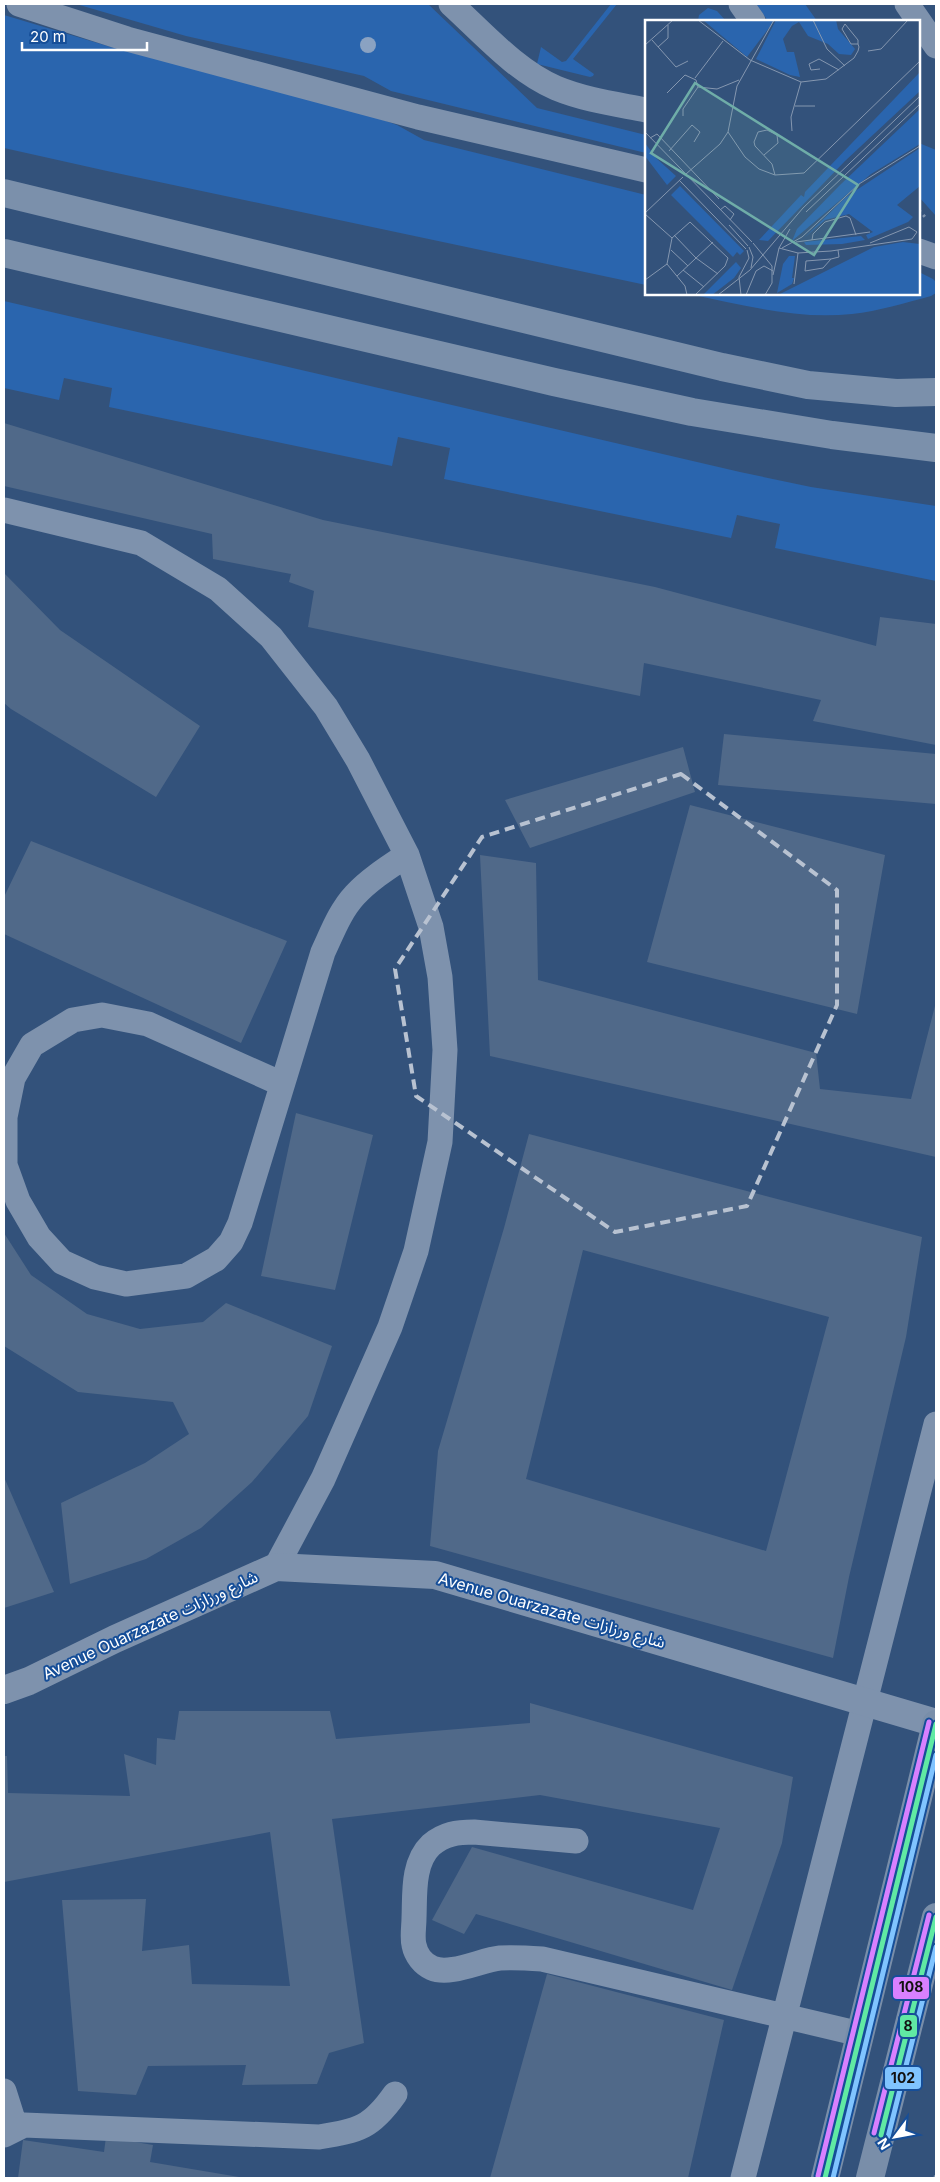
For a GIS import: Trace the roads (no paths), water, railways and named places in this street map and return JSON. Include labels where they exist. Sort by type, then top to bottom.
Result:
[{"type":"main road","points":[[4,193],[722,367],[808,385],[896,392],[936,392]]},
{"type":"main road","points":[[4,254],[554,382],[692,412],[832,435],[936,448]]},
{"type":"main road","points":[[825,2178],[936,1723]]},
{"type":"main road","points":[[870,2178],[936,1916]]},
{"type":"street","name":"Avenue Ouarzazate شارع ورزازات","points":[[4,1690],[29,1681],[115,1639],[276,1567],[435,1575],[936,1723]]},
{"type":"lane","points":[[19,4],[127,39],[418,117],[645,170]]},
{"type":"lane","points":[[451,4],[528,73],[579,96],[645,110]]},
{"type":"lane","points":[[741,4],[753,20]]},
{"type":"lane","points":[[907,4],[918,20]]},
{"type":"lane","points":[[920,23],[936,46]]},
{"type":"lane","points":[[4,510],[141,543],[218,590],[271,638],[326,707],[358,760],[408,855],[431,927],[440,977],[445,1050],[440,1142],[416,1251],[390,1327],[323,1479],[276,1567]]},
{"type":"lane","points":[[282,1084],[148,1024],[102,1015],[73,1020],[32,1045],[13,1078],[5,1116],[5,1165],[18,1201],[39,1237],[62,1262],[95,1276],[126,1284],[186,1276],[216,1259],[231,1242],[240,1222],[323,952],[340,916],[354,896],[371,880],[408,855]]},
{"type":"lane","points":[[743,2178],[786,2018],[936,1424]]},
{"type":"lane","points":[[576,1841],[474,1832],[457,1832],[442,1837],[430,1847],[421,1860],[416,1881],[414,1944],[417,1955],[433,1969],[444,1970],[498,1958],[542,1959],[860,2034]]},
{"type":"lane","points":[[4,2091],[10,2132],[24,2125],[320,2138],[350,2132],[366,2125],[380,2114],[395,2094]]}]
